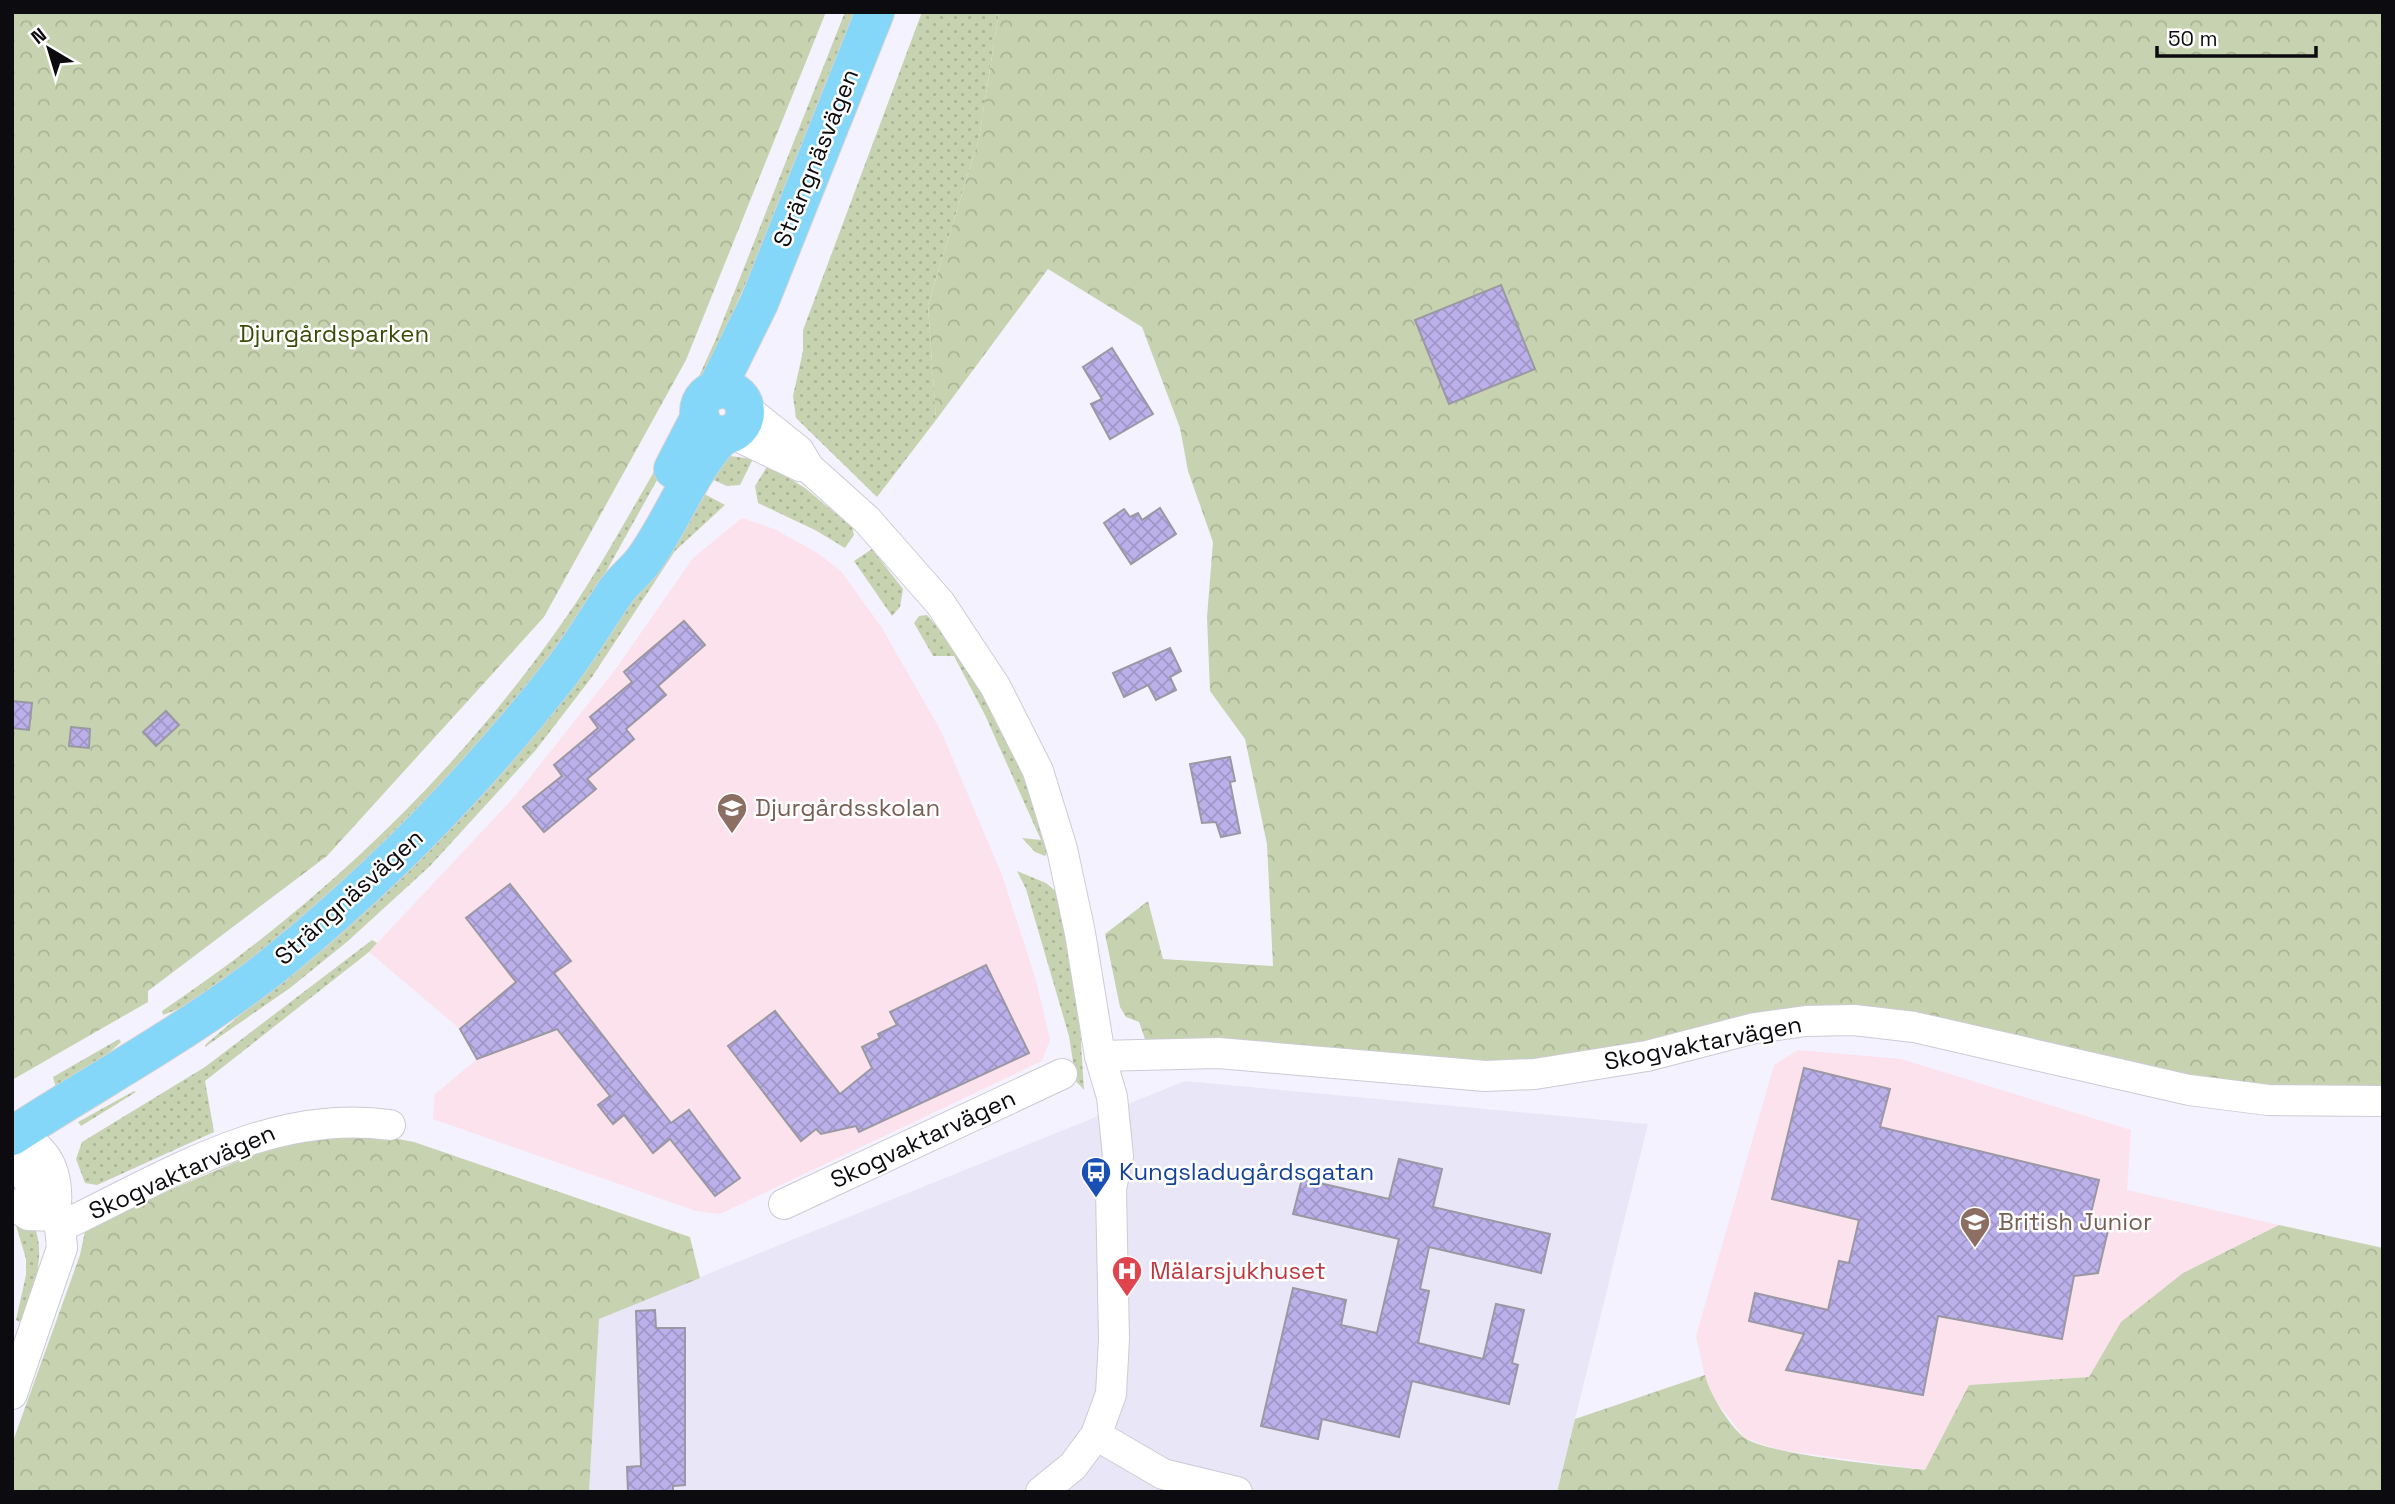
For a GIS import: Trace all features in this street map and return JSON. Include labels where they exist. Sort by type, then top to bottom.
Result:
[{"type":"main road","name":"Strängnäsvägen","points":[[13,1135],[186,1028],[272,966],[358,893],[429,826],[496,752],[561,672],[618,588],[628,551],[726,414],[759,303],[875,12]]},
{"type":"street","points":[[726,414],[789,463],[809,468],[867,520],[940,603],[995,685],[1038,771],[1066,868],[1100,1056],[1112,1097],[1118,1156],[1111,1188],[1114,1339],[1111,1395],[1096,1435],[1073,1466],[1041,1492]]},
{"type":"street","name":"Skogvaktarvägen","points":[[1100,1056],[1218,1053],[1485,1076],[1535,1074],[1647,1056],[1755,1028],[1807,1021],[1854,1020],[1914,1027],[2189,1090],[2269,1100],[2383,1101]]},
{"type":"street","name":"Skogvaktarvägen","points":[[784,1205],[1062,1074]]},
{"type":"street","name":"Skogvaktarvägen","points":[[57,1221],[247,1139],[291,1126],[360,1120],[390,1125]]},
{"type":"street","points":[[12,1394],[55,1275],[62,1248],[57,1221],[38,1198],[13,1153],[13,1135]]},
{"type":"street","points":[[12,1204],[28,1215],[57,1221]]},
{"type":"street","points":[[1096,1435],[1163,1474],[1237,1492]]},
{"type":"shaded area","name":"Djurgårdsskolan","points":[[742,518],[774,529],[816,552],[841,571],[882,628],[941,731],[1002,875],[1036,980],[1050,1040],[1042,1061],[720,1214],[696,1211],[433,1119],[435,1094],[477,1059],[460,1029],[369,952],[516,795],[615,670],[693,558]]},
{"type":"shaded area","name":"British Junior","points":[[1798,1050],[1901,1059],[2131,1130],[2127,1190],[2279,1225],[2183,1273],[2121,1322],[2089,1377],[1969,1385],[1925,1470],[1780,1450],[1745,1438],[1708,1391],[1696,1336],[1774,1065]]},
{"type":"shaded area","name":"Mälarsjukhuset","points":[[1185,1081],[1648,1124],[1557,1492],[589,1492],[599,1318]]},
{"type":"green space","name":"Djurgårdsparken","points":[[12,12],[826,12],[686,360],[544,617],[327,856],[148,991],[148,1002],[12,1080]]},
{"type":"green space","points":[[845,12],[857,12],[754,265],[669,454],[665,451],[715,341]]},
{"type":"green space","points":[[922,12],[999,12],[979,138],[928,305],[936,420],[877,497],[796,418],[793,396],[803,351],[803,330]]},
{"type":"green space","points":[[999,12],[2383,12],[2383,1091],[2221,1086],[1907,1018],[1510,1065],[1145,1039],[1139,1022],[1126,1017],[1120,1007],[1105,934],[1148,901],[1163,959],[1273,966],[1267,844],[1245,739],[1210,691],[1207,617],[1213,542],[1188,471],[1180,428],[1142,327],[1048,269],[936,420],[928,305],[979,138]]},
{"type":"green space","points":[[730,456],[753,459],[740,485],[727,486],[702,475]]},
{"type":"green space","points":[[768,465],[805,488],[852,527],[854,535],[845,548],[815,530],[758,503],[755,486]]},
{"type":"green space","points":[[655,470],[661,473],[588,604],[497,727],[369,862],[257,958],[201,1000],[163,1015],[162,1011],[218,972],[325,886],[424,791],[470,741],[514,688],[569,614]]},
{"type":"green space","points":[[695,489],[725,505],[675,551],[592,677],[535,751],[430,866],[348,941],[290,988],[205,1047],[286,976]]},
{"type":"green space","points":[[872,549],[903,589],[900,607],[892,616],[854,561]]},
{"type":"green space","points":[[927,615],[968,668],[1001,726],[1038,820],[1048,852],[1045,856],[1035,852],[1022,838],[1041,840],[985,715],[954,656],[933,656],[914,623],[919,616]]},
{"type":"green space","points":[[1017,871],[1046,883],[1058,893],[1080,1027],[1084,1090],[1076,1081],[1069,1036],[1026,889]]},
{"type":"green space","points":[[372,940],[377,943],[369,952],[205,1081],[214,1132],[97,1185],[85,1183],[76,1159],[82,1142],[205,1067]]},
{"type":"green space","points":[[119,1039],[121,1042],[87,1072],[56,1088],[53,1077]]},
{"type":"green space","points":[[136,1092],[81,1126],[78,1122]]},
{"type":"green space","points":[[310,1135],[378,1135],[414,1142],[690,1237],[700,1278],[599,1319],[589,1492],[12,1492],[13,1441],[80,1255],[85,1231],[92,1223],[281,1143]]},
{"type":"green space","points":[[15,1222],[36,1231],[39,1253],[33,1289],[20,1322],[16,1320],[26,1275],[26,1259]]},
{"type":"green space","points":[[2279,1225],[2383,1248],[2383,1492],[1557,1492],[1575,1419],[1705,1375],[1715,1400],[1733,1426],[1745,1438],[1758,1444],[1803,1455],[1925,1470],[1969,1385],[2089,1377],[2121,1322],[2183,1273]]},
{"type":"building","points":[[1501,285],[1535,369],[1449,404],[1415,320]]},
{"type":"building","points":[[1112,348],[1153,414],[1110,439],[1091,404],[1102,399],[1083,367]]},
{"type":"building","points":[[1160,508],[1176,534],[1131,564],[1104,523],[1124,509],[1130,517],[1138,513],[1142,520]]},
{"type":"building","points":[[684,621],[705,645],[658,686],[666,695],[626,729],[634,739],[587,779],[596,789],[544,832],[523,807],[562,776],[554,765],[598,728],[590,717],[632,682],[624,672]]},
{"type":"building","points":[[1170,648],[1181,671],[1170,677],[1176,690],[1156,700],[1148,685],[1124,697],[1113,673]]},
{"type":"building","points":[[12,701],[32,703],[29,730],[12,728]]},
{"type":"building","points":[[166,711],[179,725],[156,746],[143,732]]},
{"type":"building","points":[[71,727],[90,729],[89,748],[69,746]]},
{"type":"building","points":[[1230,757],[1235,781],[1230,782],[1240,833],[1221,837],[1216,822],[1202,823],[1190,764]]},
{"type":"building","points":[[510,884],[571,961],[554,973],[671,1123],[689,1110],[740,1178],[715,1196],[670,1139],[653,1153],[624,1115],[613,1124],[598,1105],[610,1096],[557,1029],[477,1059],[460,1029],[516,982],[466,918]]},
{"type":"building","points":[[986,965],[1029,1053],[859,1132],[856,1126],[821,1134],[816,1129],[801,1141],[728,1046],[775,1011],[840,1094],[872,1068],[862,1047],[880,1038],[878,1034],[897,1025],[890,1012]]},
{"type":"building","points":[[1804,1068],[1890,1089],[1880,1127],[2099,1180],[2090,1217],[2110,1222],[2098,1273],[2074,1276],[2062,1339],[1938,1316],[1923,1395],[1786,1370],[1804,1334],[1749,1321],[1755,1293],[1828,1310],[1839,1261],[1849,1263],[1859,1220],[1772,1199]]},
{"type":"building","points":[[1399,1159],[1442,1169],[1433,1207],[1550,1234],[1541,1273],[1429,1247],[1420,1289],[1429,1291],[1418,1343],[1483,1359],[1496,1304],[1524,1310],[1512,1363],[1518,1365],[1509,1404],[1412,1381],[1399,1437],[1322,1419],[1318,1439],[1261,1426],[1293,1288],[1346,1300],[1341,1325],[1377,1333],[1399,1239],[1293,1214],[1302,1179],[1389,1199]]},
{"type":"building","points":[[655,1310],[656,1328],[685,1328],[685,1485],[673,1486],[673,1492],[628,1492],[627,1467],[641,1466],[636,1311]]},
{"type":"place","name":"Djurgårdsskolan","points":[[732,835]]},
{"type":"place","name":"Kungsladugårdsgatan","points":[[1096,1199]]},
{"type":"place","name":"British Junior","points":[[1975,1249]]},
{"type":"place","name":"Mälarsjukhuset","points":[[1127,1298]]}]
